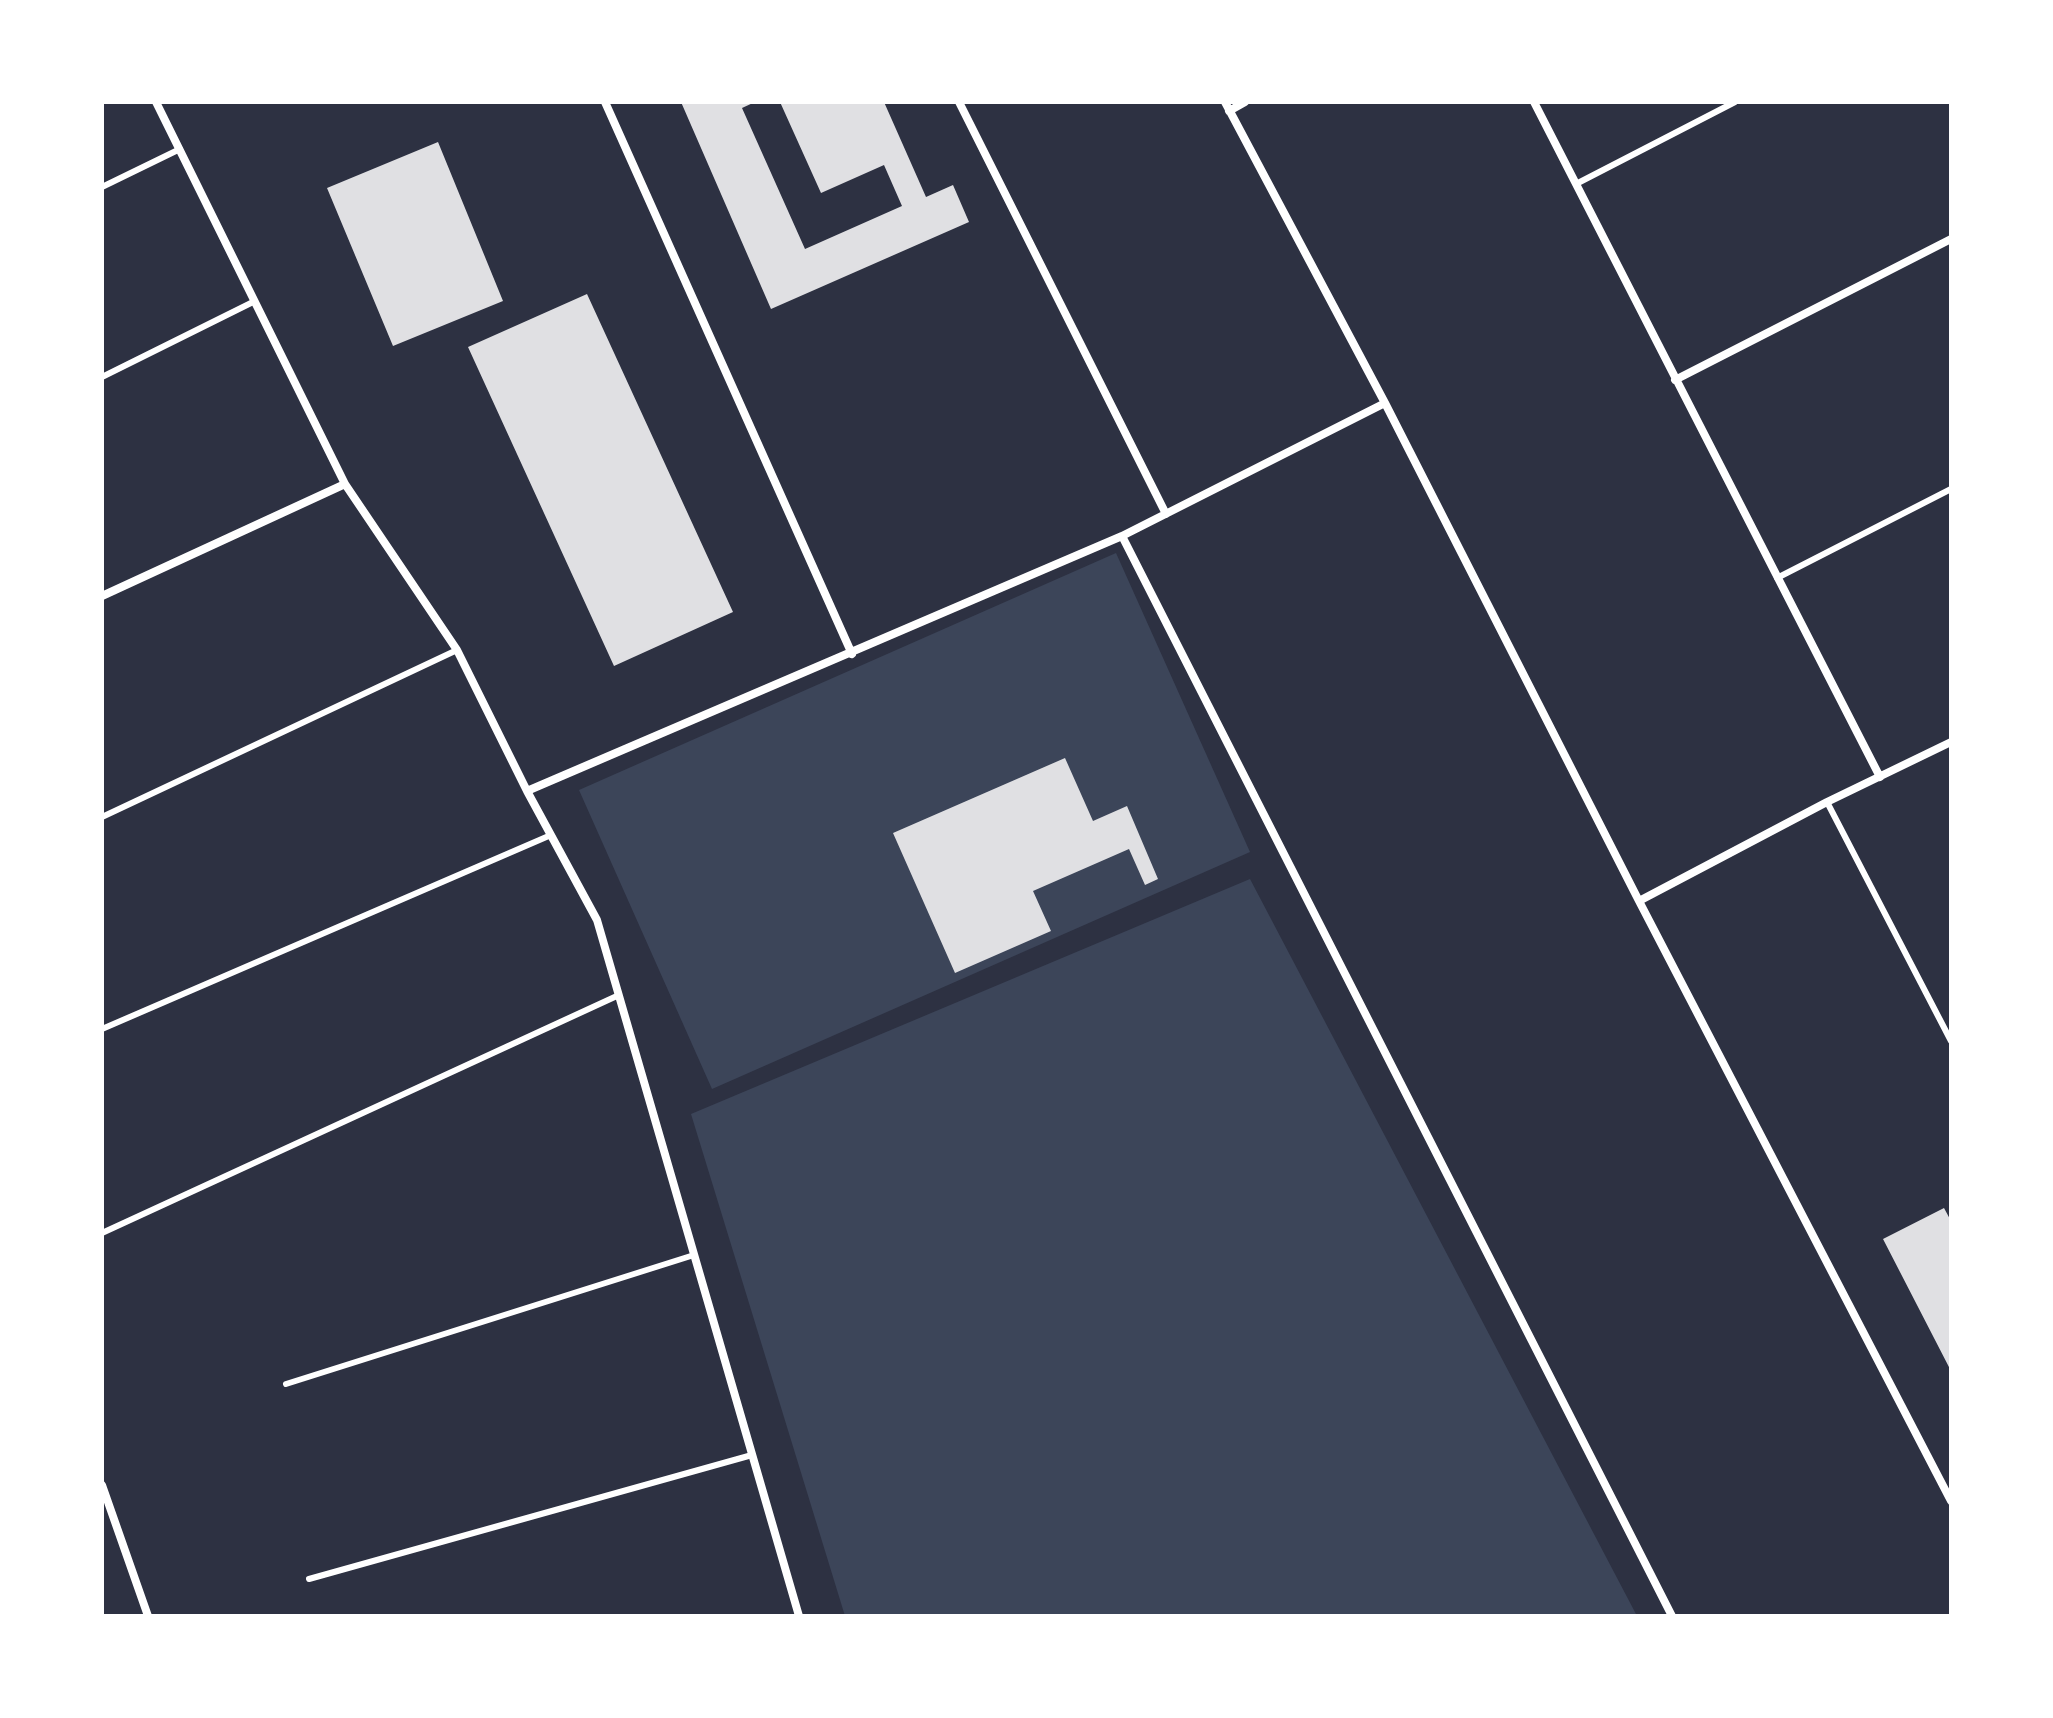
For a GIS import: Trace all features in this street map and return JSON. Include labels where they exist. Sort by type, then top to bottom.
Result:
[{"type":"street","points":[[156,102],[345,484],[457,650],[527,791],[597,920],[799,1616]]},
{"type":"street","points":[[605,102],[852,654]]},
{"type":"street","points":[[959,102],[1166,514]]},
{"type":"street","points":[[1245,102],[1227,106],[1385,403],[1639,901],[1951,1501]]},
{"type":"street","points":[[1534,102],[1880,777]]},
{"type":"street","points":[[1675,380],[1951,239]]},
{"type":"street","points":[[527,791],[1122,536],[1385,403]]},
{"type":"street","points":[[102,596],[345,484]]},
{"type":"street","points":[[1122,536],[1672,1616]]},
{"type":"street","points":[[1639,901],[1827,802],[1951,742]]},
{"type":"street","points":[[102,1485],[148,1616]]},
{"type":"lane","points":[[1576,184],[1735,102]]},
{"type":"lane","points":[[102,187],[180,149]]},
{"type":"lane","points":[[102,377],[253,302]]},
{"type":"lane","points":[[1777,578],[1951,489]]},
{"type":"lane","points":[[102,817],[457,650]]},
{"type":"lane","points":[[1827,802],[1951,1041]]},
{"type":"lane","points":[[102,1029],[551,835]]},
{"type":"lane","points":[[102,1233],[619,995]]},
{"type":"lane","points":[[286,1384],[694,1255]]},
{"type":"lane","points":[[309,1579],[752,1455]]},
{"type":"shaded area","points":[[1116,553],[1250,852],[712,1089],[579,790]]},
{"type":"shaded area","points":[[1250,879],[1637,1616],[845,1616],[691,1114]]},
{"type":"building","points":[[681,102],[755,102],[742,108],[805,249],[902,206],[884,165],[821,193],[780,102],[884,102],[926,197],[953,185],[969,222],[771,309]]},
{"type":"building","points":[[438,142],[503,301],[393,346],[327,188]]},
{"type":"building","points":[[587,294],[733,612],[614,666],[468,347]]},
{"type":"building","points":[[1065,758],[1093,821],[1127,806],[1158,879],[1145,885],[1129,849],[1033,891],[1051,931],[955,973],[893,833]]},
{"type":"building","points":[[1944,1208],[1951,1221],[1951,1371],[1883,1239]]}]
